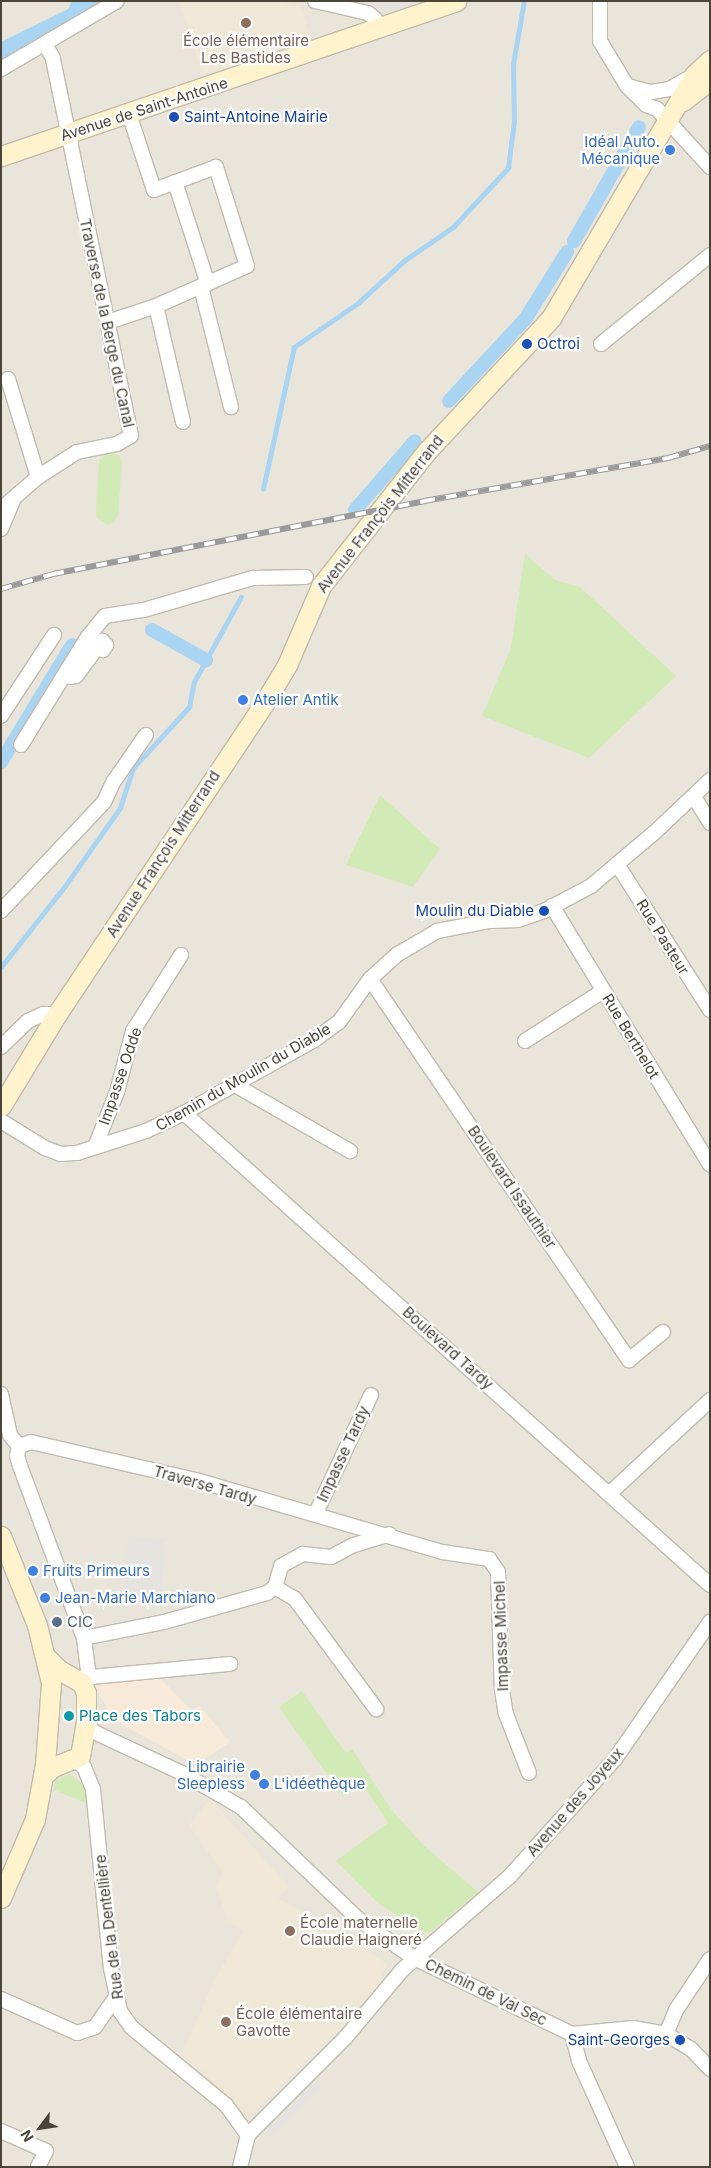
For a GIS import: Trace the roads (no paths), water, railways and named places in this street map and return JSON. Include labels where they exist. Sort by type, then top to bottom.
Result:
[{"type":"main road","name":"Avenue de Saint-Antoine","points":[[1,156],[129,114],[456,1]]},
{"type":"main road","name":"Avenue François Mitterrand","points":[[1,1106],[57,1014],[263,705],[287,665],[321,586],[427,451],[551,318],[671,114],[702,77],[710,60]]},
{"type":"main road","points":[[1,1536],[37,1625],[46,1657],[73,1680],[86,1723],[83,1750],[70,1761],[42,1776]]},
{"type":"main road","points":[[1,1898],[35,1819],[47,1750],[73,1680]]},
{"type":"main road","points":[[47,1750],[53,1758],[70,1761]]},
{"type":"street","points":[[1,69],[117,1]]},
{"type":"street","points":[[315,1],[368,13],[375,19],[378,29]]},
{"type":"street","points":[[600,1],[600,41],[627,86],[671,114],[710,167]]},
{"type":"street","name":"Traverse de la Berge du Canal","points":[[1,509],[38,477],[77,452],[117,444],[131,436],[53,58],[45,44]]},
{"type":"street","points":[[627,86],[651,92],[669,89],[702,77]]},
{"type":"street","points":[[108,322],[156,306],[247,266],[216,167],[154,190],[129,114]]},
{"type":"street","points":[[175,182],[205,285],[231,408]]},
{"type":"street","points":[[601,344],[710,255]]},
{"type":"street","points":[[156,306],[183,422]]},
{"type":"street","points":[[8,379],[38,477]]},
{"type":"street","points":[[1,529],[13,500]]},
{"type":"street","points":[[21,745],[87,638],[105,616],[144,610],[253,578],[306,577]]},
{"type":"street","points":[[1,716],[54,635]]},
{"type":"street","points":[[66,672],[70,677],[76,676],[102,641],[106,645],[103,650]]},
{"type":"street","points":[[1,910],[104,802],[114,781],[146,735]]},
{"type":"street","name":"Chemin du Moulin du Diable","points":[[1,1121],[45,1148],[61,1154],[95,1147],[146,1131],[184,1113],[314,1040],[339,1022],[370,978],[398,954],[437,931],[490,921],[518,920],[552,906],[591,886],[694,797],[710,780]]},
{"type":"street","points":[[694,797],[710,823]]},
{"type":"street","name":"Rue Pasteur","points":[[617,864],[710,1010]]},
{"type":"street","name":"Rue Berthelot","points":[[552,906],[710,1165]]},
{"type":"street","name":"Impasse Odde","points":[[95,1147],[117,1092],[133,1031],[181,955]]},
{"type":"street","name":"Boulevard Issauthier","points":[[370,978],[629,1360],[663,1332]]},
{"type":"street","points":[[525,1041],[604,991]]},
{"type":"street","points":[[4,1039],[28,1021],[43,1014],[57,1014]]},
{"type":"street","points":[[235,1085],[350,1151]]},
{"type":"street","name":"Boulevard Tardy","points":[[184,1113],[710,1585]]},
{"type":"street","points":[[1,1394],[10,1435],[19,1446],[17,1456],[20,1466],[84,1638],[88,1659],[73,1680]]},
{"type":"street","name":"Impasse Tardy","points":[[316,1513],[371,1395]]},
{"type":"street","points":[[609,1494],[710,1400]]},
{"type":"street","name":"Traverse Tardy","points":[[19,1446],[27,1442],[51,1446],[316,1513],[390,1534]]},
{"type":"street","points":[[84,1638],[164,1622],[267,1593],[275,1587],[280,1566],[303,1554],[331,1557],[354,1544],[390,1534]]},
{"type":"street","name":"Impasse Michel","points":[[390,1534],[443,1552],[489,1559],[496,1565],[502,1690],[506,1714],[529,1773]]},
{"type":"street","points":[[275,1587],[295,1598],[376,1710]]},
{"type":"street","name":"Avenue des Joyeux","points":[[248,2134],[346,2037],[414,1958],[510,1876],[615,1758],[710,1622]]},
{"type":"street","points":[[73,1680],[88,1659]]},
{"type":"street","points":[[73,1680],[230,1664]]},
{"type":"street","name":"Chemin de Val Sec","points":[[86,1723],[94,1732],[187,1775],[240,1807],[358,1919],[414,1958],[572,2034]]},
{"type":"street","name":"Rue de la Dentellière","points":[[70,1761],[84,1768],[93,1789],[115,1998],[131,2027],[226,2105],[248,2134]]},
{"type":"street","points":[[666,2034],[676,2010],[710,1959]]},
{"type":"street","points":[[1,1999],[77,2033],[95,2027],[115,1998]]},
{"type":"street","points":[[627,2167],[579,2061],[572,2034],[633,2028],[666,2034],[691,2048],[710,2069]]},
{"type":"street","points":[[1,2131],[46,2151],[38,2167]]},
{"type":"street","points":[[240,2167],[248,2134]]},
{"type":"waterway","points":[[1,55],[77,18],[82,8],[93,1]]},
{"type":"waterway","points":[[263,489],[294,347],[358,303],[405,260],[453,227],[508,168],[514,122],[513,64],[524,1]]},
{"type":"waterway","points":[[574,241],[639,127]]},
{"type":"waterway","points":[[449,401],[526,318],[567,252]]},
{"type":"waterway","points":[[355,510],[415,441]]},
{"type":"waterway","points":[[1,967],[65,886],[120,808],[133,768],[189,707],[194,682],[241,597]]},
{"type":"waterway","points":[[152,630],[206,660]]},
{"type":"waterway","points":[[1,762],[72,645]]},
{"type":"railway","points":[[1,589],[53,574],[424,501],[668,458],[710,446]]},
{"type":"place","name":"École élémentaire Les Bastides","points":[[246,23]]},
{"type":"place","name":"Saint-Antoine Mairie","points":[[174,117]]},
{"type":"place","name":"Idéal Auto. Mécanique","points":[[670,150]]},
{"type":"place","name":"Octroi","points":[[527,344]]},
{"type":"place","name":"Atelier Antik","points":[[243,700]]},
{"type":"place","name":"Moulin du Diable","points":[[544,911]]},
{"type":"place","name":"Fruits Primeurs","points":[[33,1571]]},
{"type":"place","name":"Jean-Marie Marchiano","points":[[45,1598]]},
{"type":"place","name":"CIC","points":[[57,1622]]},
{"type":"place","name":"Place des Tabors","points":[[69,1716]]},
{"type":"place","name":"Librairie Sleepless","points":[[255,1775]]},
{"type":"place","name":"L'idéethèque","points":[[264,1784]]},
{"type":"place","name":"École maternelle Claudie Haigneré","points":[[290,1931]]},
{"type":"place","name":"École élémentaire Gavotte","points":[[226,2022]]},
{"type":"place","name":"Saint-Georges","points":[[680,2040]]}]
